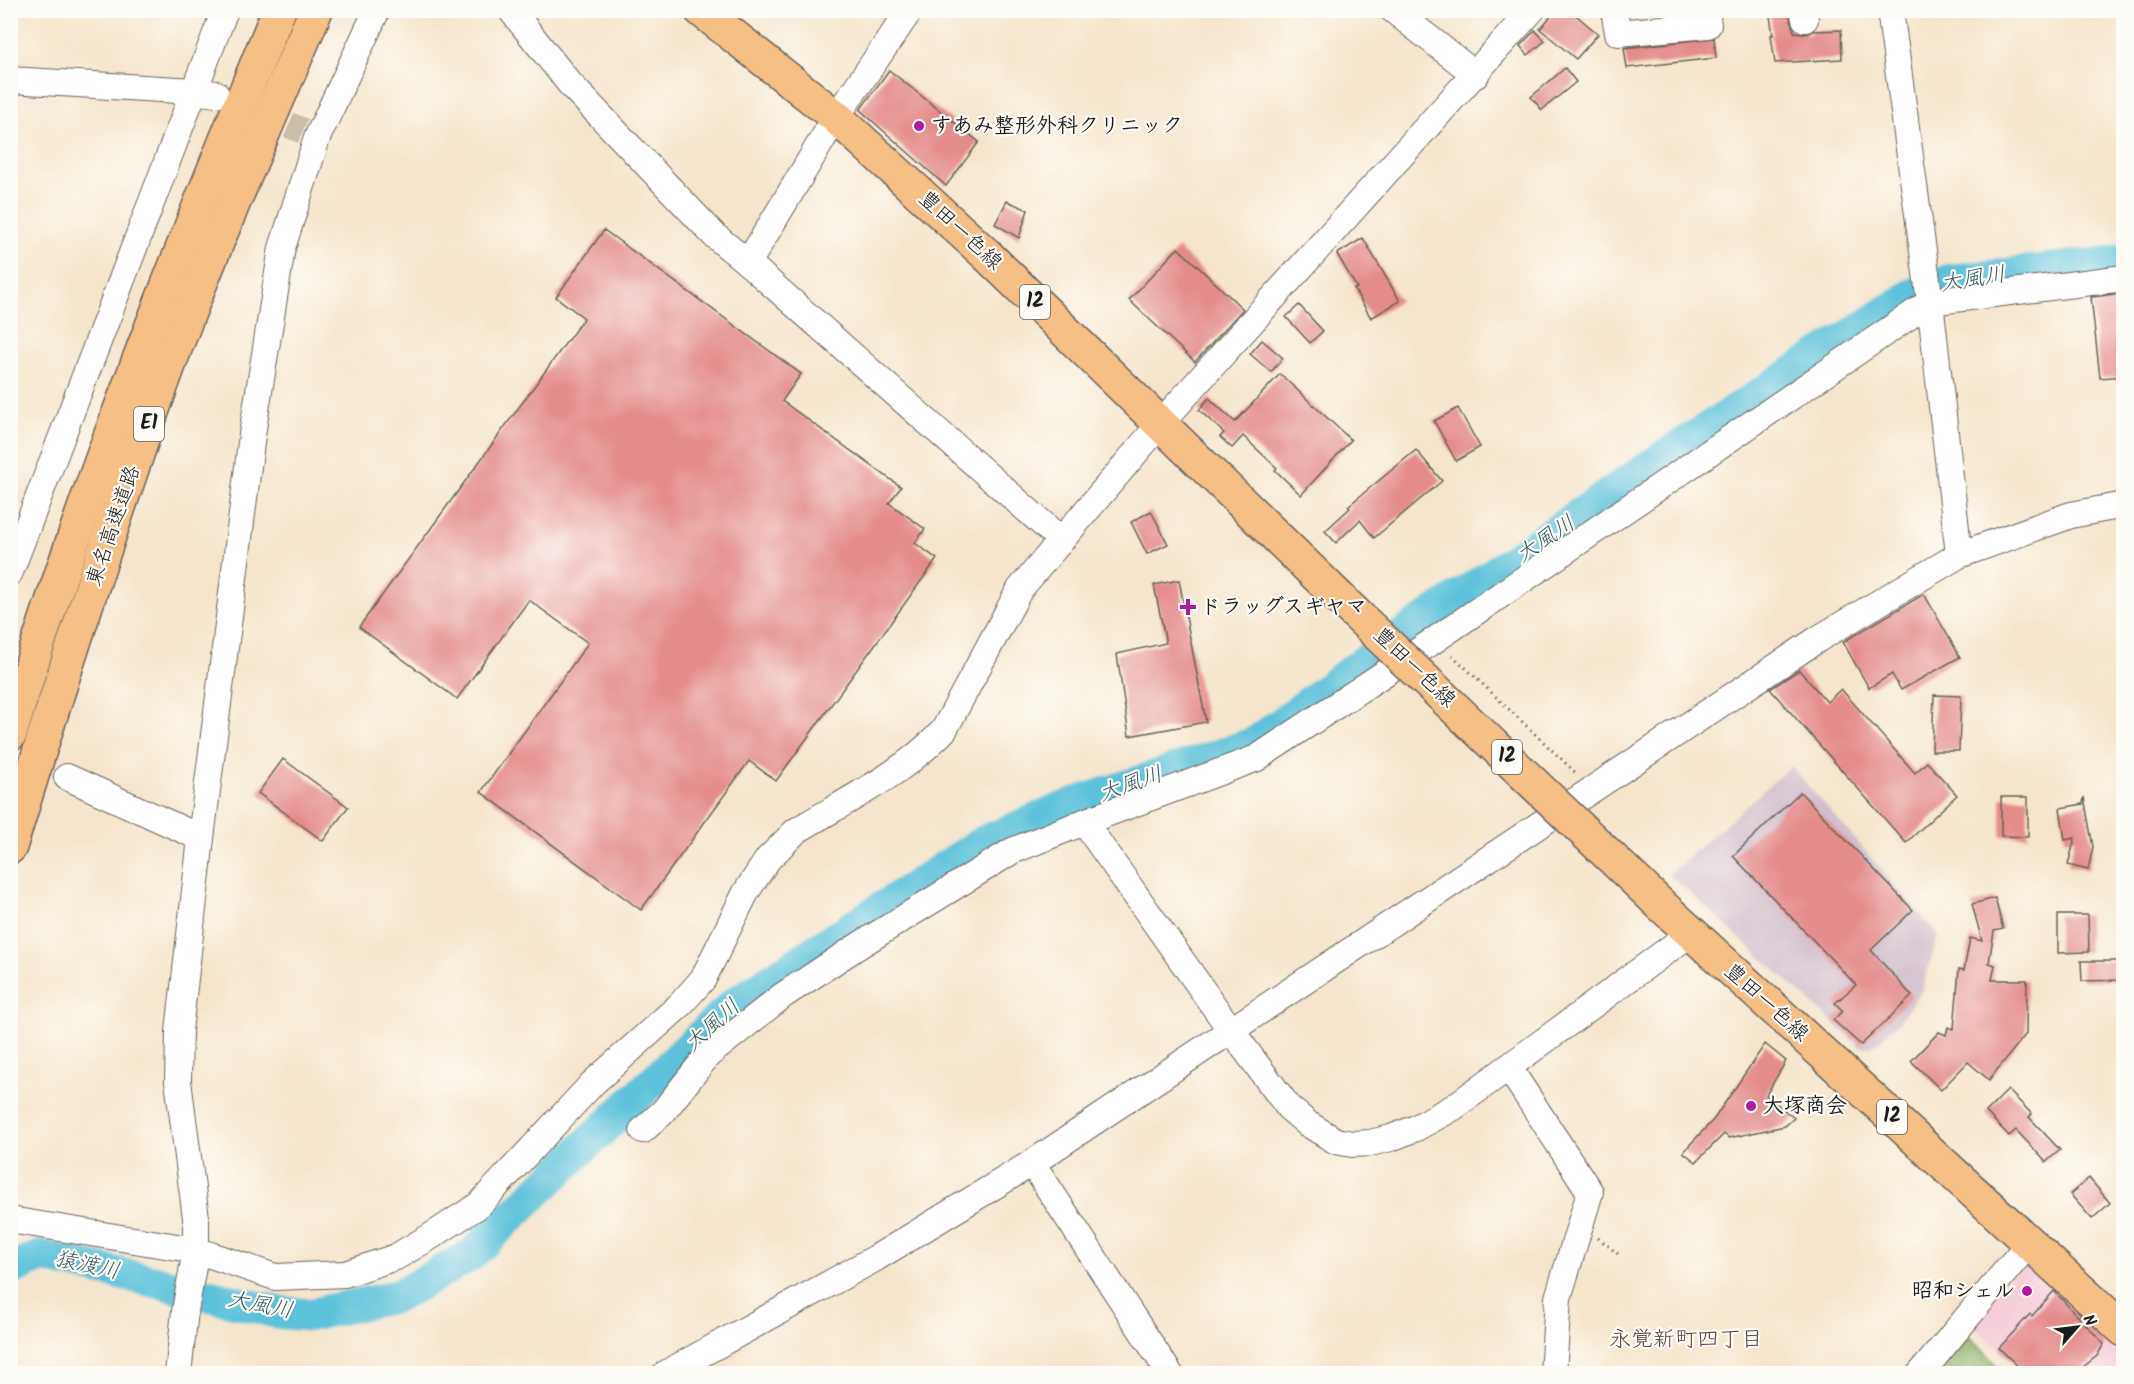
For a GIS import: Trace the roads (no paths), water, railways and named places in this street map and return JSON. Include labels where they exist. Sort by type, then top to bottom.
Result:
[{"type":"main road","name":"東名高速道路","points":[[10,734],[71,547],[146,338],[279,10]]},
{"type":"main road","name":"東名高速道路","points":[[10,847],[104,552],[175,349],[316,10]]},
{"type":"main road","name":"豊田一色線","points":[[701,10],[836,117],[988,256],[1660,904],[2124,1330]]},
{"type":"street","points":[[10,572],[205,93],[225,10]]},
{"type":"street","points":[[178,1374],[185,1311],[196,1250],[196,1218],[178,1082],[179,1031],[252,435],[282,248],[310,134],[377,10]]},
{"type":"street","points":[[511,10],[578,93],[715,236],[1062,540]]},
{"type":"street","points":[[748,263],[836,117],[910,10]]},
{"type":"street","points":[[1393,10],[1476,75]]},
{"type":"street","points":[[10,1220],[196,1250],[275,1277],[345,1274],[396,1257],[479,1205],[593,1083],[679,1006],[703,979],[746,892],[768,859],[781,845],[796,831],[904,767],[927,749],[944,730],[1020,589],[1160,424],[1532,10]]},
{"type":"street","points":[[1614,10],[1618,33],[1708,25],[1706,10]]},
{"type":"street","points":[[1890,10],[1930,302],[1959,555]]},
{"type":"street","points":[[10,80],[205,93]]},
{"type":"street","points":[[643,1130],[663,1112],[708,1054],[782,996],[865,942],[1012,851],[1257,758],[1436,639],[1930,302],[2124,278]]},
{"type":"street","points":[[665,1374],[876,1258],[1032,1163],[1818,639],[1959,555],[2071,515],[2124,504]]},
{"type":"street","points":[[67,777],[201,838]]},
{"type":"street","points":[[1084,822],[1230,1029],[1289,1108],[1325,1135],[1336,1141],[1352,1144],[1391,1138],[1416,1128],[1454,1107],[1691,933]]},
{"type":"street","points":[[1509,1068],[1590,1192],[1558,1298],[1553,1374]]},
{"type":"street","points":[[1032,1163],[1170,1374]]},
{"type":"street","points":[[1920,1374],[2029,1243]]},
{"type":"waterway","name":"大風川","points":[[10,1270],[41,1256],[166,1284],[275,1312],[309,1315],[398,1296],[471,1255],[735,1003],[983,842],[1071,805],[1255,743],[1362,663],[1668,454],[1914,294],[1947,281],[2124,261]]},
{"type":"tunnel","points":[[253,110],[303,131]]},
{"type":"place","name":"すあみ整形外科クリニック","points":[[919,126]]},
{"type":"place","name":"ドラッグスギヤマ","points":[[1188,607]]},
{"type":"place","name":"大塚商会","points":[[1751,1106]]},
{"type":"place","name":"昭和シェル","points":[[2027,1291]]},
{"type":"district","name":"永覚新町四丁目","points":[[1686,1340]]},
{"type":"water label","name":"猿渡川","points":[[87,1266]]}]
